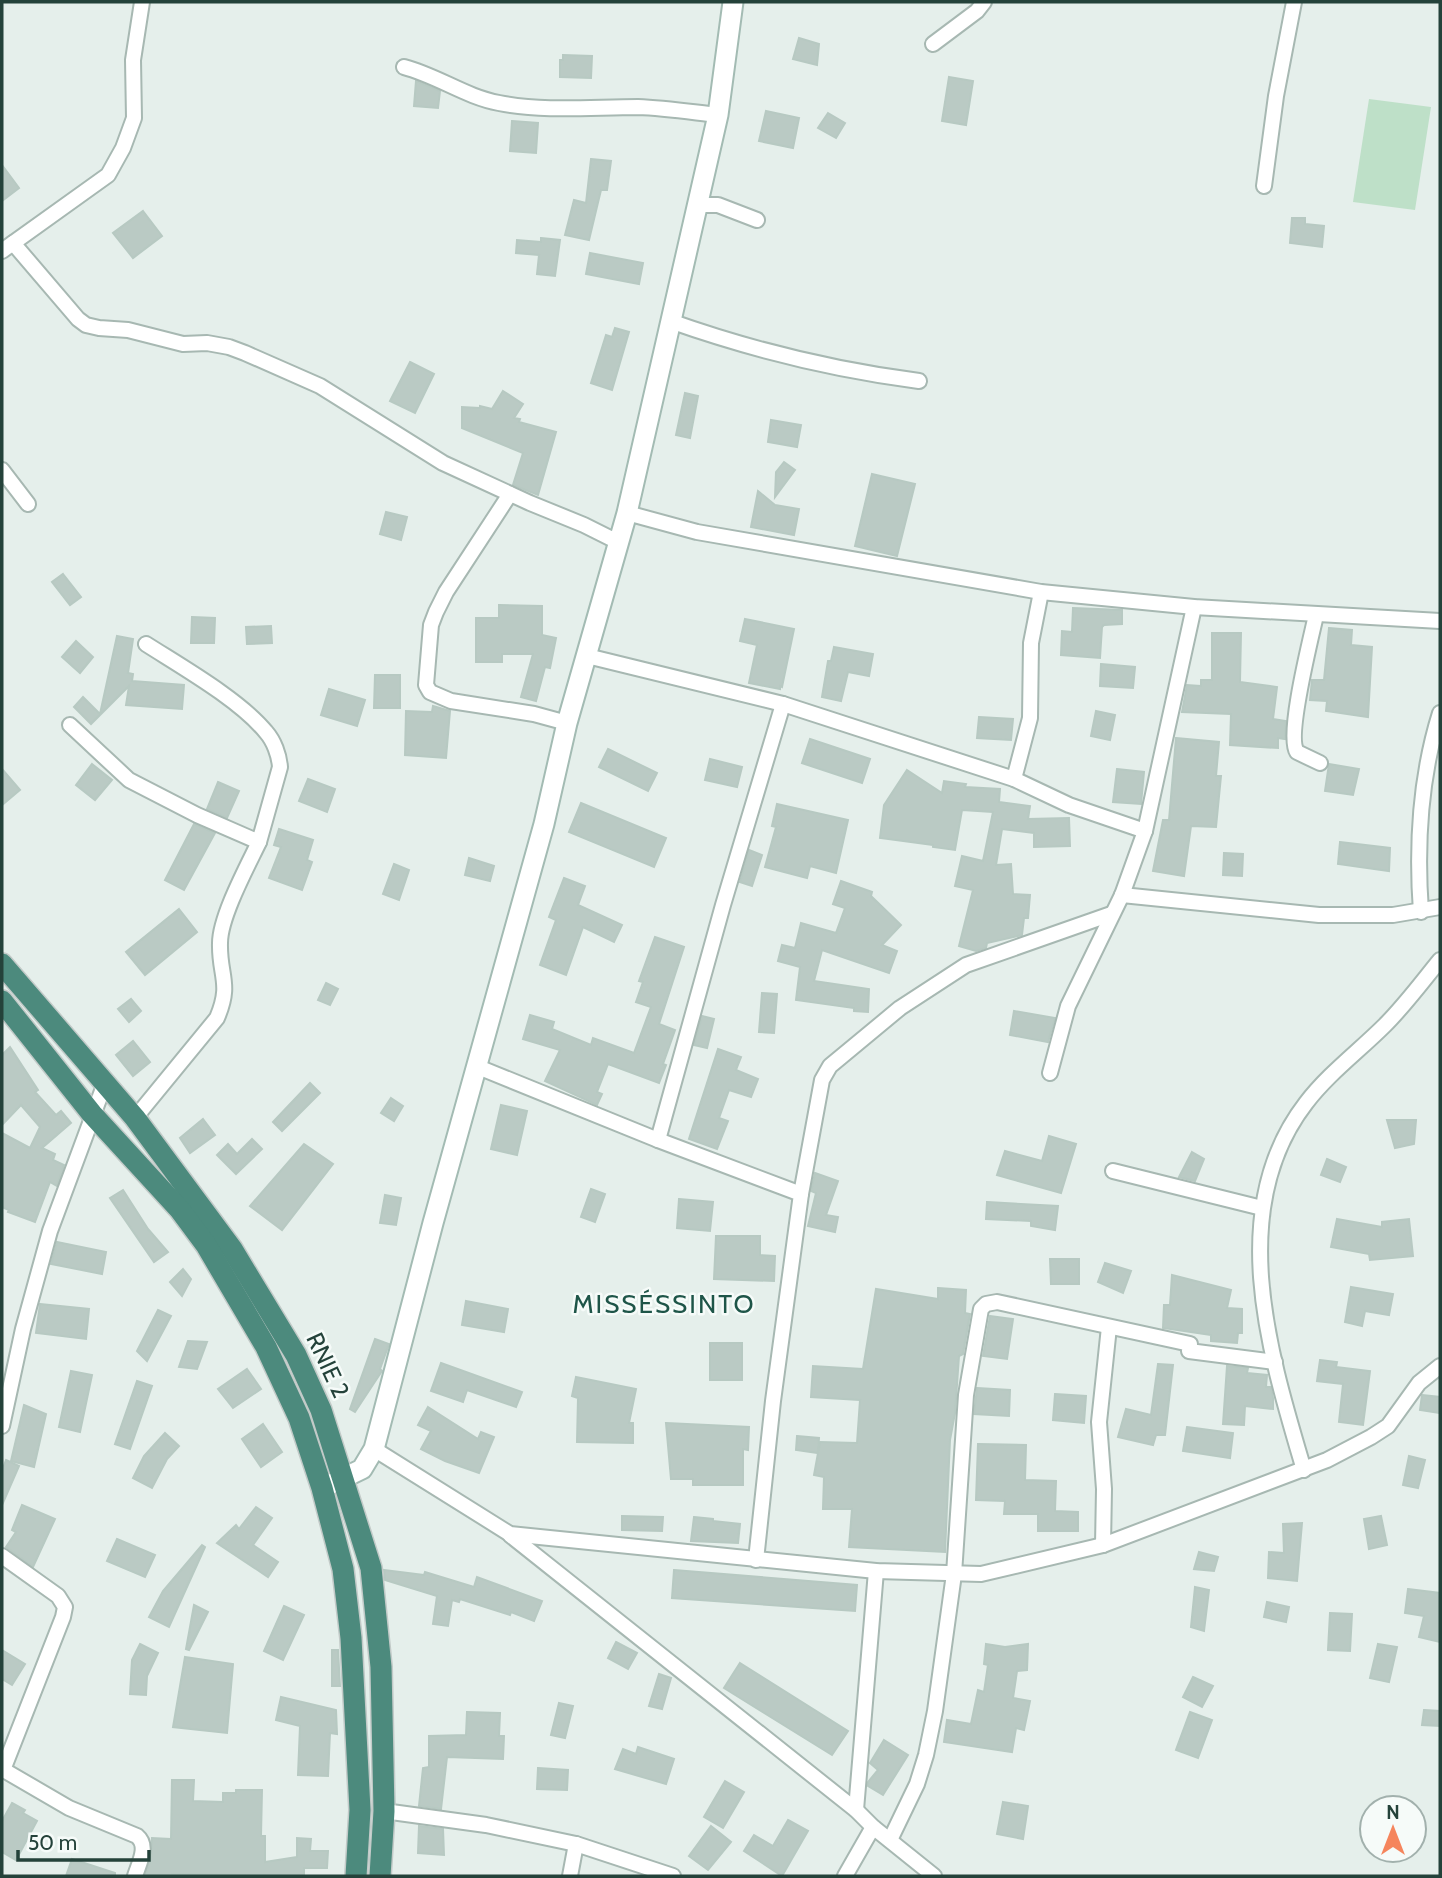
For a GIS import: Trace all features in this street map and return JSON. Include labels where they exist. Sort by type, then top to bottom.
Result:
[{"type":"highway","name":"RNIE 2","points":[[2,964],[135,1118],[232,1249],[285,1335],[321,1410],[371,1568],[381,1667],[384,1811],[380,1876]]},
{"type":"highway","name":"RNIE 2","points":[[2,1001],[92,1114],[180,1210],[206,1245],[267,1347],[299,1418],[322,1489],[343,1569],[351,1638],[360,1810],[356,1876]]},
{"type":"main road","points":[[322,1489],[362,1469],[374,1448],[433,1223],[544,824],[566,723],[627,513],[718,115],[733,2]]},
{"type":"street","points":[[142,2],[133,60],[134,118],[123,148],[108,175],[8,247],[86,325],[128,330],[183,344],[229,346],[320,386],[425,453],[618,542]]},
{"type":"street","points":[[933,44],[977,11],[984,2]]},
{"type":"street","points":[[1264,186],[1276,96],[1294,2]]},
{"type":"street","points":[[404,67],[425,73],[468,94],[499,103],[562,108],[662,108],[718,115]]},
{"type":"street","points":[[698,205],[718,205],[757,220]]},
{"type":"street","points":[[670,321],[797,360],[919,381]]},
{"type":"street","points":[[2,470],[28,504]]},
{"type":"street","points":[[510,494],[446,592],[436,612],[431,625],[426,685],[430,692],[450,701],[534,714],[566,723]]},
{"type":"street","points":[[627,513],[697,532],[1041,592],[1194,607],[1440,621]]},
{"type":"street","points":[[1014,779],[1030,718],[1031,643],[1041,592]]},
{"type":"street","points":[[1050,1073],[1068,1006],[1122,895],[1145,831],[1194,607]]},
{"type":"street","points":[[1316,615],[1301,681],[1293,740],[1297,752],[1320,763]]},
{"type":"street","points":[[135,1118],[217,1018],[224,1001],[225,981],[220,941],[225,919],[259,842],[280,767],[279,755],[267,733],[234,702],[146,644]]},
{"type":"street","points":[[587,656],[783,704],[1014,779],[1069,805],[1145,831]]},
{"type":"street","points":[[658,1140],[723,905],[783,704]]},
{"type":"street","points":[[1421,912],[1424,774],[1440,713]]},
{"type":"street","points":[[70,725],[129,780],[197,815],[259,842]]},
{"type":"street","points":[[1122,895],[1319,915],[1393,915],[1440,907]]},
{"type":"street","points":[[756,1560],[773,1401],[802,1194],[822,1080],[830,1066],[900,1008],[966,965],[1111,914]]},
{"type":"street","points":[[1304,1470],[1266,1321],[1259,1253],[1262,1208],[1273,1166],[1287,1132],[1308,1100],[1386,1024],[1440,960]]},
{"type":"street","points":[[478,1067],[658,1140],[802,1194]]},
{"type":"street","points":[[2,1426],[23,1329],[50,1231],[105,1083]]},
{"type":"street","points":[[1113,1171],[1262,1208]]},
{"type":"street","points":[[890,1840],[917,1784],[926,1755],[944,1653],[954,1574],[966,1395],[981,1309],[986,1304],[997,1302],[1190,1344],[1189,1351],[1275,1362]]},
{"type":"street","points":[[1103,1545],[1104,1489],[1099,1422],[1109,1327]]},
{"type":"street","points":[[510,1534],[876,1571],[981,1574],[1103,1545],[1304,1470],[1388,1426],[1419,1382],[1440,1366]]},
{"type":"street","points":[[374,1448],[510,1534],[856,1810],[934,1876]]},
{"type":"street","points":[[2,1556],[58,1596],[65,1606],[3,1770],[69,1808],[136,1836],[144,1847],[135,1876]]},
{"type":"street","points":[[856,1810],[876,1571]]},
{"type":"street","points":[[384,1811],[486,1825],[576,1844],[673,1876]]},
{"type":"street","points":[[845,1876],[873,1827]]},
{"type":"street","points":[[570,1876],[576,1844]]},
{"type":"green space","points":[[1369,99],[1431,107],[1415,210],[1353,202]]},
{"type":"building","points":[[799,38],[819,44],[817,65],[793,59]]},
{"type":"building","points":[[563,55],[592,56],[591,78],[560,77],[560,60],[563,60]]},
{"type":"building","points":[[949,77],[973,81],[966,125],[942,121]]},
{"type":"building","points":[[416,81],[440,91],[438,108],[414,106]]},
{"type":"building","points":[[766,111],[799,118],[793,148],[759,141]]},
{"type":"building","points":[[828,113],[845,123],[836,138],[818,128]]},
{"type":"building","points":[[512,121],[538,123],[536,153],[510,151]]},
{"type":"building","points":[[591,159],[611,161],[607,190],[601,190],[589,240],[565,235],[574,200],[586,203]]},
{"type":"building","points":[[2,165],[19,188],[2,201]]},
{"type":"building","points":[[143,211],[162,236],[133,258],[113,233]]},
{"type":"building","points":[[1292,218],[1305,218],[1305,224],[1324,226],[1322,247],[1290,243]]},
{"type":"building","points":[[541,238],[560,240],[555,276],[537,274],[539,255],[516,253],[517,240],[541,242]]},
{"type":"building","points":[[590,253],[643,263],[639,284],[586,274]]},
{"type":"building","points":[[615,328],[629,332],[612,390],[591,383],[606,335],[612,337]]},
{"type":"building","points":[[410,362],[434,374],[415,413],[390,401]]},
{"type":"building","points":[[503,391],[523,404],[514,418],[520,419],[519,422],[556,432],[538,495],[513,485],[523,453],[462,428],[462,407],[480,406],[492,409]]},
{"type":"building","points":[[685,393],[698,396],[690,438],[676,435]]},
{"type":"building","points":[[771,420],[801,425],[797,447],[768,442]]},
{"type":"building","points":[[784,462],[795,470],[775,497],[776,472]]},
{"type":"building","points":[[872,474],[915,484],[897,556],[855,546]]},
{"type":"building","points":[[758,491],[775,505],[799,509],[794,535],[751,527]]},
{"type":"building","points":[[386,512],[407,517],[401,540],[380,534]]},
{"type":"building","points":[[63,574],[81,597],[70,605],[52,582]]},
{"type":"building","points":[[499,605],[542,606],[542,635],[556,638],[550,668],[545,667],[536,701],[521,697],[533,654],[502,654],[502,662],[476,662],[476,618],[499,618]]},
{"type":"building","points":[[1073,608],[1122,610],[1122,624],[1102,627],[1100,658],[1061,655],[1062,631],[1072,632]]},
{"type":"building","points":[[192,617],[215,618],[214,643],[191,643]]},
{"type":"building","points":[[745,619],[794,629],[780,689],[749,683],[757,645],[740,641]]},
{"type":"building","points":[[271,626],[272,643],[247,644],[246,627]]},
{"type":"building","points":[[1329,628],[1352,630],[1351,645],[1372,647],[1368,717],[1326,711],[1327,701],[1310,700],[1312,680],[1324,680]]},
{"type":"building","points":[[1212,633],[1241,633],[1240,682],[1277,687],[1273,719],[1286,721],[1285,739],[1278,738],[1278,748],[1230,745],[1231,714],[1182,712],[1187,685],[1201,686],[1201,680],[1212,680]]},
{"type":"building","points":[[117,636],[133,639],[128,673],[133,674],[132,681],[184,685],[182,709],[126,705],[129,686],[91,724],[74,707],[83,697],[100,714]]},
{"type":"building","points":[[76,641],[93,657],[80,673],[62,657]]},
{"type":"building","points":[[834,647],[873,654],[869,676],[848,672],[841,701],[822,697],[828,661],[831,661]]},
{"type":"building","points":[[1101,664],[1135,667],[1133,688],[1100,686]]},
{"type":"building","points":[[375,675],[400,675],[400,708],[374,708]]},
{"type":"building","points":[[329,689],[365,700],[357,726],[321,715]]},
{"type":"building","points":[[433,706],[450,711],[446,758],[405,755],[406,711],[432,712]]},
{"type":"building","points":[[1096,711],[1115,715],[1110,740],[1091,736]]},
{"type":"building","points":[[979,717],[1013,719],[1011,740],[977,738]]},
{"type":"building","points":[[1176,738],[1219,742],[1216,776],[1221,776],[1216,827],[1191,826],[1184,876],[1153,871],[1163,820],[1169,820]]},
{"type":"building","points":[[810,739],[870,759],[862,783],[802,763]]},
{"type":"building","points":[[608,749],[657,773],[648,791],[599,767]]},
{"type":"building","points":[[710,759],[742,767],[737,787],[705,780]]},
{"type":"building","points":[[92,764],[112,780],[95,800],[76,785]]},
{"type":"building","points":[[1329,764],[1359,769],[1353,795],[1325,791]]},
{"type":"building","points":[[2,769],[20,790],[2,805]]},
{"type":"building","points":[[1117,769],[1144,772],[1141,804],[1113,802]]},
{"type":"building","points":[[907,770],[942,793],[944,781],[966,784],[965,787],[1000,789],[999,802],[1030,806],[1028,819],[1069,818],[1070,846],[1034,847],[1034,833],[1002,829],[996,865],[1011,864],[1013,894],[1030,895],[1028,918],[1024,918],[1022,935],[987,943],[986,948],[976,951],[959,946],[973,890],[955,886],[962,856],[983,861],[993,812],[962,810],[955,850],[880,838],[884,805]]},
{"type":"building","points":[[308,779],[335,789],[327,812],[299,801]]},
{"type":"building","points":[[218,782],[239,791],[227,818],[207,809]]},
{"type":"building","points":[[581,803],[666,838],[654,867],[569,832]]},
{"type":"building","points":[[777,804],[848,820],[836,873],[810,866],[807,878],[765,867],[776,827],[772,826]]},
{"type":"building","points":[[194,824],[215,833],[184,890],[165,880]]},
{"type":"building","points":[[279,829],[313,840],[307,860],[312,862],[302,890],[269,878],[281,847],[274,845]]},
{"type":"building","points":[[1340,842],[1390,848],[1389,871],[1338,864]]},
{"type":"building","points":[[749,850],[762,855],[752,886],[740,882]]},
{"type":"building","points":[[1224,853],[1243,854],[1242,876],[1223,875]]},
{"type":"building","points":[[469,858],[494,866],[490,881],[465,875]]},
{"type":"building","points":[[394,864],[409,870],[399,900],[383,894]]},
{"type":"building","points":[[564,878],[585,886],[578,905],[622,925],[614,942],[583,927],[566,975],[540,965],[556,920],[549,917]]},
{"type":"building","points":[[841,881],[872,892],[871,896],[901,925],[882,945],[897,951],[889,973],[822,950],[814,981],[869,989],[868,1012],[796,1000],[800,967],[778,961],[782,945],[795,948],[801,923],[836,933],[845,908],[833,904]]},
{"type":"building","points":[[179,909],[197,932],[145,975],[126,952]]},
{"type":"building","points":[[655,937],[684,947],[659,1024],[675,1030],[659,1083],[608,1064],[597,1092],[602,1094],[597,1105],[545,1081],[560,1050],[523,1039],[530,1015],[554,1022],[552,1029],[591,1045],[593,1038],[634,1053],[651,1007],[636,1002],[643,982],[639,981]]},
{"type":"building","points":[[326,983],[338,989],[330,1005],[318,1000]]},
{"type":"building","points":[[762,993],[777,994],[774,1033],[759,1032]]},
{"type":"building","points":[[131,999],[141,1011],[129,1022],[118,1009]]},
{"type":"building","points":[[1014,1011],[1055,1018],[1048,1042],[1010,1035]]},
{"type":"building","points":[[702,1016],[714,1019],[707,1048],[694,1045]]},
{"type":"building","points":[[133,1041],[150,1062],[133,1076],[116,1055]]},
{"type":"building","points":[[10,1047],[38,1090],[35,1092],[56,1115],[61,1111],[71,1123],[42,1148],[55,1154],[53,1160],[64,1165],[57,1186],[50,1182],[35,1222],[2,1207],[2,1133],[30,1148],[40,1127],[21,1105],[2,1125],[2,1055]]},
{"type":"building","points":[[718,1049],[741,1057],[736,1070],[758,1079],[751,1097],[729,1090],[719,1118],[728,1121],[717,1149],[689,1139]]},
{"type":"building","points":[[310,1083],[320,1093],[282,1131],[273,1122]]},
{"type":"building","points":[[391,1098],[403,1106],[394,1121],[381,1113]]},
{"type":"building","points":[[501,1105],[527,1111],[517,1155],[491,1149]]},
{"type":"building","points":[[203,1119],[215,1135],[190,1153],[180,1138]]},
{"type":"building","points":[[1387,1120],[1416,1120],[1414,1144],[1395,1148]]},
{"type":"building","points":[[1049,1136],[1076,1144],[1061,1193],[997,1175],[1005,1151],[1042,1161]]},
{"type":"building","points":[[252,1139],[262,1149],[236,1174],[217,1155],[228,1144],[237,1154]]},
{"type":"building","points":[[304,1144],[333,1164],[282,1230],[250,1206]]},
{"type":"building","points":[[1192,1152],[1204,1159],[1195,1181],[1179,1177]]},
{"type":"building","points":[[1327,1159],[1346,1167],[1340,1182],[1321,1175]]},
{"type":"building","points":[[815,1173],[838,1181],[826,1215],[838,1217],[835,1232],[808,1226],[816,1193],[811,1191]]},
{"type":"building","points":[[591,1189],[605,1194],[595,1222],[581,1217]]},
{"type":"building","points":[[123,1190],[148,1229],[168,1252],[154,1262],[110,1198]]},
{"type":"building","points":[[385,1195],[401,1198],[396,1225],[380,1223]]},
{"type":"building","points":[[679,1199],[713,1202],[710,1231],[677,1228]]},
{"type":"building","points":[[987,1202],[1058,1206],[1055,1230],[1031,1226],[1031,1221],[986,1219]]},
{"type":"building","points":[[1337,1219],[1382,1227],[1382,1222],[1409,1219],[1413,1256],[1370,1260],[1369,1254],[1331,1247]]},
{"type":"building","points":[[716,1236],[760,1236],[760,1255],[775,1256],[774,1281],[714,1279]]},
{"type":"building","points":[[57,1242],[106,1252],[102,1274],[51,1264]]},
{"type":"building","points":[[1050,1259],[1079,1259],[1079,1284],[1051,1284]]},
{"type":"building","points":[[1105,1263],[1131,1271],[1123,1293],[1098,1282]]},
{"type":"building","points":[[183,1269],[191,1279],[182,1296],[170,1282]]},
{"type":"building","points":[[1172,1275],[1231,1290],[1227,1308],[1242,1309],[1242,1333],[1238,1333],[1237,1343],[1211,1341],[1211,1335],[1163,1328],[1164,1305],[1170,1305]]},
{"type":"building","points":[[1351,1287],[1393,1294],[1389,1315],[1365,1311],[1362,1326],[1345,1322]]},
{"type":"building","points":[[938,1288],[966,1290],[965,1313],[970,1314],[963,1354],[959,1356],[950,1440],[945,1552],[849,1547],[852,1509],[823,1509],[824,1477],[814,1475],[820,1442],[857,1443],[860,1400],[811,1397],[813,1366],[863,1369],[876,1289],[938,1299]]},
{"type":"building","points":[[466,1301],[508,1309],[504,1332],[462,1325]]},
{"type":"building","points":[[40,1304],[89,1309],[86,1339],[36,1333]]},
{"type":"building","points":[[158,1310],[171,1316],[147,1361],[137,1351]]},
{"type":"building","points":[[990,1316],[1013,1319],[1007,1359],[983,1356]]},
{"type":"building","points":[[375,1339],[389,1344],[380,1369],[382,1371],[355,1412],[350,1409]]},
{"type":"building","points":[[188,1341],[207,1342],[197,1369],[179,1367]]},
{"type":"building","points":[[710,1343],[742,1343],[742,1380],[710,1380]]},
{"type":"building","points":[[1320,1360],[1337,1362],[1336,1367],[1370,1371],[1363,1425],[1339,1422],[1343,1384],[1317,1381]]},
{"type":"building","points":[[441,1363],[522,1392],[516,1407],[467,1390],[463,1402],[431,1391]]},
{"type":"building","points":[[1158,1364],[1173,1365],[1165,1435],[1156,1435],[1153,1445],[1118,1437],[1126,1409],[1151,1415]]},
{"type":"building","points":[[1227,1366],[1248,1368],[1247,1373],[1267,1375],[1266,1387],[1271,1387],[1273,1409],[1245,1406],[1244,1425],[1223,1424]]},
{"type":"building","points":[[247,1369],[261,1389],[233,1408],[218,1389]]},
{"type":"building","points":[[71,1371],[92,1375],[80,1432],[59,1427]]},
{"type":"building","points":[[576,1377],[636,1389],[629,1423],[633,1423],[633,1443],[577,1442],[578,1398],[572,1396]]},
{"type":"building","points":[[137,1381],[152,1386],[130,1449],[115,1444]]},
{"type":"building","points":[[977,1388],[1010,1390],[1009,1416],[974,1414]]},
{"type":"building","points":[[1055,1394],[1086,1396],[1084,1423],[1053,1420]]},
{"type":"building","points":[[1422,1395],[1440,1397],[1440,1413],[1420,1410]]},
{"type":"building","points":[[24,1405],[46,1414],[34,1467],[11,1461]]},
{"type":"building","points":[[428,1407],[478,1439],[481,1432],[494,1437],[479,1473],[421,1449],[431,1431],[418,1425]]},
{"type":"building","points":[[666,1423],[749,1427],[748,1450],[743,1449],[743,1485],[693,1485],[693,1479],[671,1479]]},
{"type":"building","points":[[263,1424],[282,1452],[261,1467],[242,1439]]},
{"type":"building","points":[[1187,1427],[1233,1433],[1230,1458],[1183,1451]]},
{"type":"building","points":[[165,1433],[179,1446],[167,1459],[152,1488],[133,1478],[144,1456]]},
{"type":"building","points":[[797,1436],[819,1438],[818,1453],[796,1450]]},
{"type":"building","points":[[978,1444],[1026,1445],[1025,1480],[1056,1481],[1055,1511],[1078,1512],[1078,1531],[1038,1531],[1038,1514],[1004,1514],[1005,1501],[976,1500]]},
{"type":"building","points":[[1409,1456],[1425,1460],[1418,1488],[1403,1485]]},
{"type":"building","points":[[6,1460],[19,1466],[2,1505],[2,1471]]},
{"type":"building","points":[[22,1505],[55,1519],[33,1567],[6,1547],[16,1532],[12,1530]]},
{"type":"building","points":[[256,1507],[272,1518],[253,1545],[278,1562],[268,1577],[217,1543],[236,1525],[239,1529]]},
{"type":"building","points":[[622,1516],[663,1517],[662,1531],[622,1530]]},
{"type":"building","points":[[1381,1516],[1387,1545],[1369,1549],[1364,1519]]},
{"type":"building","points":[[694,1517],[740,1524],[738,1543],[691,1541]]},
{"type":"building","points":[[1302,1523],[1297,1581],[1268,1578],[1269,1552],[1284,1553],[1283,1524]]},
{"type":"building","points":[[117,1539],[155,1555],[145,1577],[107,1561]]},
{"type":"building","points":[[202,1545],[205,1547],[169,1627],[149,1617],[163,1591]]},
{"type":"building","points":[[1199,1552],[1218,1557],[1214,1571],[1194,1569]]},
{"type":"building","points":[[384,1570],[424,1575],[425,1572],[474,1587],[477,1577],[542,1601],[534,1621],[511,1612],[510,1615],[460,1599],[459,1602],[452,1600],[448,1626],[433,1624],[437,1596],[385,1580]]},
{"type":"building","points":[[674,1570],[857,1585],[855,1611],[672,1598]]},
{"type":"building","points":[[1195,1587],[1209,1590],[1204,1631],[1191,1627]]},
{"type":"building","points":[[1408,1589],[1440,1593],[1440,1642],[1419,1637],[1424,1616],[1405,1613]]},
{"type":"building","points":[[1267,1602],[1289,1607],[1286,1622],[1264,1617]]},
{"type":"building","points":[[194,1605],[208,1612],[189,1650],[186,1649]]},
{"type":"building","points":[[284,1606],[304,1615],[283,1660],[264,1651]]},
{"type":"building","points":[[1330,1613],[1352,1614],[1350,1651],[1328,1650]]},
{"type":"building","points":[[616,1642],[637,1653],[628,1669],[608,1658]]},
{"type":"building","points":[[140,1644],[158,1653],[147,1676],[146,1695],[130,1694],[132,1660]]},
{"type":"building","points":[[986,1644],[1005,1647],[1028,1644],[1027,1670],[1017,1671],[1013,1698],[1030,1701],[1024,1730],[1016,1728],[1012,1752],[944,1742],[947,1720],[971,1724],[978,1690],[984,1692],[988,1665],[984,1664]]},
{"type":"building","points":[[1378,1644],[1397,1647],[1389,1682],[1370,1678]]},
{"type":"building","points":[[2,1650],[25,1664],[12,1685],[2,1679]]},
{"type":"building","points":[[332,1650],[338,1650],[340,1686],[332,1686]]},
{"type":"building","points":[[185,1657],[233,1664],[227,1733],[173,1727]]},
{"type":"building","points":[[740,1663],[848,1731],[832,1755],[724,1688]]},
{"type":"building","points":[[659,1674],[671,1678],[662,1709],[649,1706]]},
{"type":"building","points":[[1193,1677],[1213,1686],[1202,1707],[1183,1697]]},
{"type":"building","points":[[281,1697],[336,1710],[337,1734],[330,1733],[328,1776],[298,1775],[300,1726],[276,1720]]},
{"type":"building","points":[[559,1703],[573,1706],[565,1738],[551,1735]]},
{"type":"building","points":[[1424,1710],[1440,1711],[1440,1726],[1422,1725]]},
{"type":"building","points":[[467,1712],[500,1713],[499,1736],[504,1736],[503,1759],[447,1757],[441,1809],[419,1806],[423,1768],[429,1767],[429,1736],[466,1735]]},
{"type":"building","points":[[1190,1712],[1212,1720],[1198,1758],[1176,1750]]},
{"type":"building","points":[[884,1740],[908,1755],[883,1795],[868,1786],[868,1782],[878,1770],[870,1763]]},
{"type":"building","points":[[638,1747],[674,1759],[666,1784],[615,1769],[623,1749],[636,1754]]},
{"type":"building","points":[[538,1768],[568,1770],[567,1790],[537,1789]]},
{"type":"building","points":[[172,1780],[194,1780],[193,1801],[223,1802],[223,1793],[262,1790],[261,1836],[265,1836],[265,1862],[297,1857],[297,1838],[311,1839],[310,1851],[328,1851],[327,1868],[304,1868],[304,1876],[145,1876],[151,1859],[152,1838],[171,1839]]},
{"type":"building","points":[[725,1781],[744,1792],[723,1828],[704,1817]]},
{"type":"building","points":[[1003,1802],[1028,1806],[1023,1839],[997,1834]]},
{"type":"building","points":[[12,1803],[37,1821],[16,1860],[2,1852],[2,1821]]},
{"type":"building","points":[[788,1820],[808,1831],[782,1876],[744,1851],[754,1835],[773,1846]]},
{"type":"building","points":[[419,1826],[443,1829],[444,1855],[418,1853]]},
{"type":"building","points":[[711,1826],[731,1842],[708,1870],[689,1856]]},
{"type":"building","points":[[72,1859],[115,1873],[115,1876],[66,1876]]},
{"type":"district","name":"MISSÉSSINTO","points":[[664,1304]]}]
